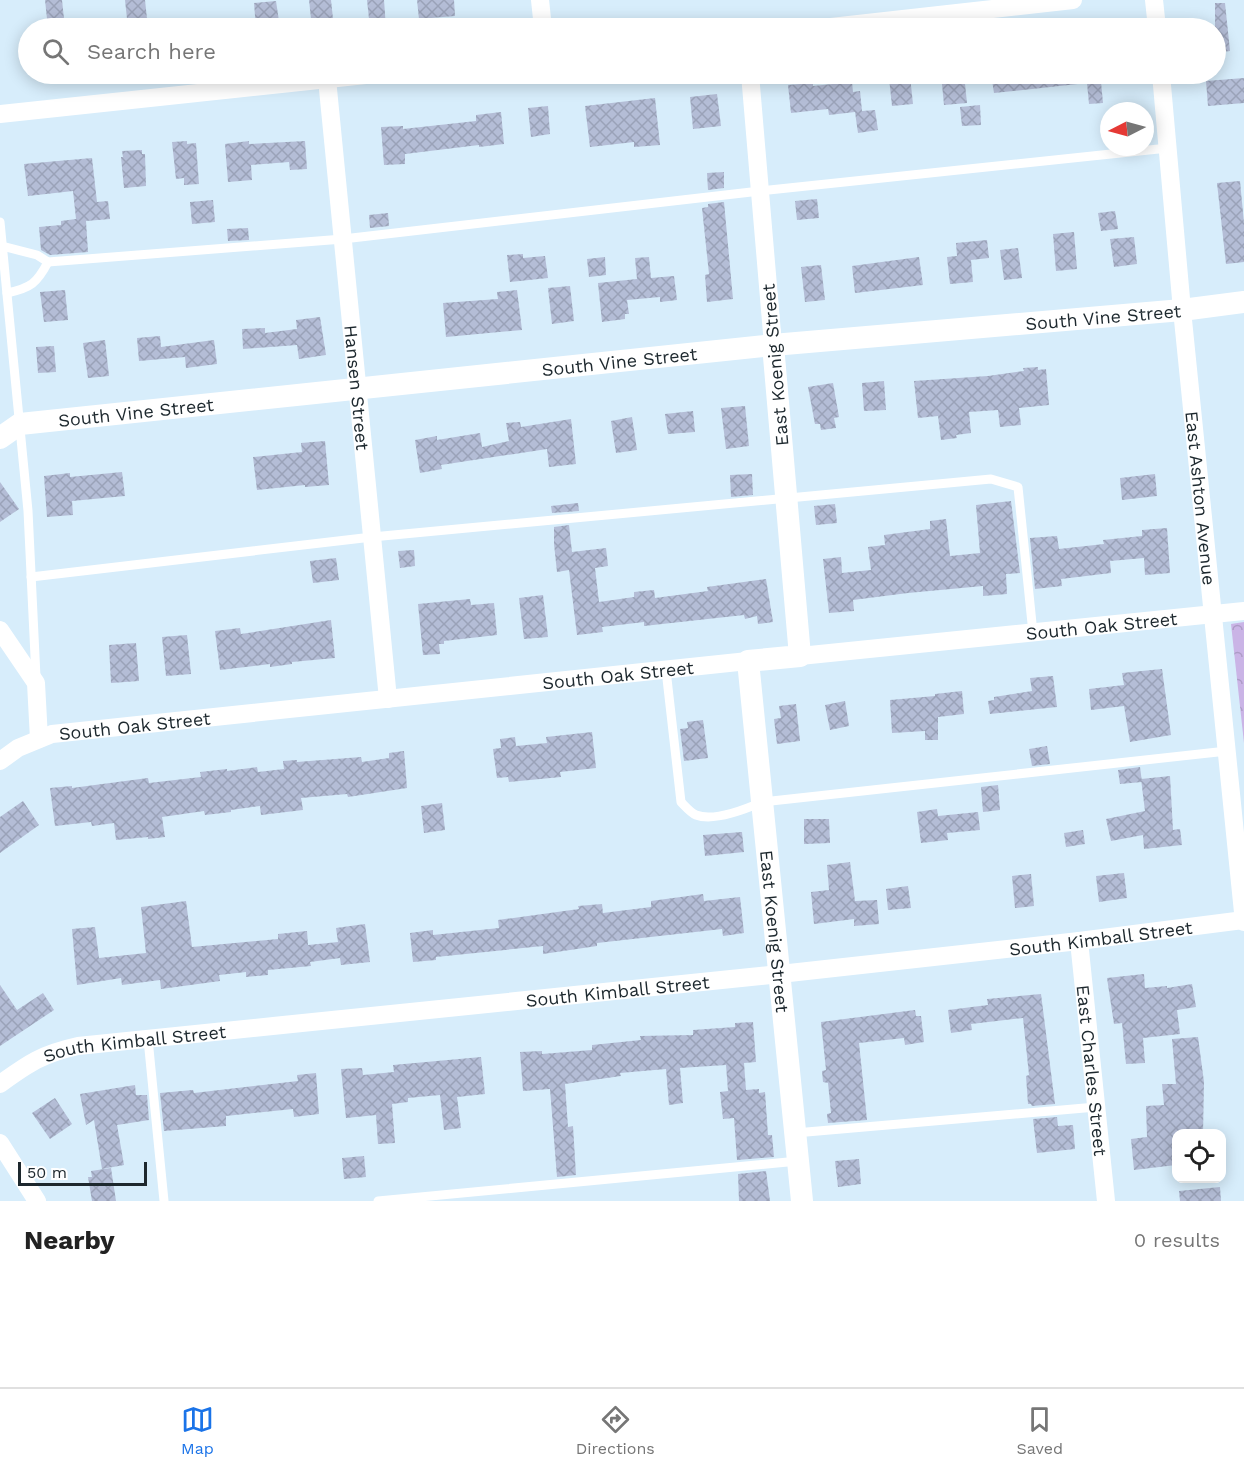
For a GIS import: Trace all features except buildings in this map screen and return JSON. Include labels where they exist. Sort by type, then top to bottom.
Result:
[{"type":"street","points":[[540,0],[542,18]]},
{"type":"street","points":[[912,18],[1073,0]]},
{"type":"street","points":[[1154,0],[1155,18]]},
{"type":"street","points":[[0,114],[280,84]]},
{"type":"street","name":"Hansen Street","points":[[328,84],[388,699]]},
{"type":"street","name":"East Koenig Street","points":[[751,84],[800,656]]},
{"type":"street","name":"East Ashton Avenue","points":[[1162,84],[1182,310],[1244,921]]},
{"type":"street","name":"South Vine Street","points":[[0,438],[20,424],[773,345],[1182,310],[1244,302]]},
{"type":"street","name":"South Oak Street","points":[[0,761],[18,748],[52,734],[1244,611]]},
{"type":"street","points":[[0,630],[36,683],[39,739]]},
{"type":"street","name":"East Koenig Street","points":[[748,661],[802,1201]]},
{"type":"street","name":"South Kimball Street","points":[[0,1084],[30,1062],[52,1052],[78,1046],[780,974],[1244,921]]},
{"type":"street","name":"East Charles Street","points":[[1078,941],[1106,1201]]},
{"type":"street","points":[[0,1143],[36,1201]]},
{"type":"lane","points":[[2,246],[37,255],[48,262],[343,239],[760,191],[1168,148]]},
{"type":"lane","points":[[0,222],[28,511],[36,683]]},
{"type":"lane","points":[[7,292],[22,290],[39,279],[48,262]]},
{"type":"lane","points":[[32,578],[372,537],[991,479],[1018,487],[1033,633]]},
{"type":"lane","points":[[666,670],[681,802],[696,815],[719,816],[744,810],[762,802],[1227,751]]},
{"type":"lane","points":[[148,1040],[164,1201]]},
{"type":"lane","points":[[795,1132],[1096,1107]]},
{"type":"lane","points":[[378,1201],[798,1161]]},
{"type":"green space","points":[[1244,622],[1244,743],[1231,624]]}]
